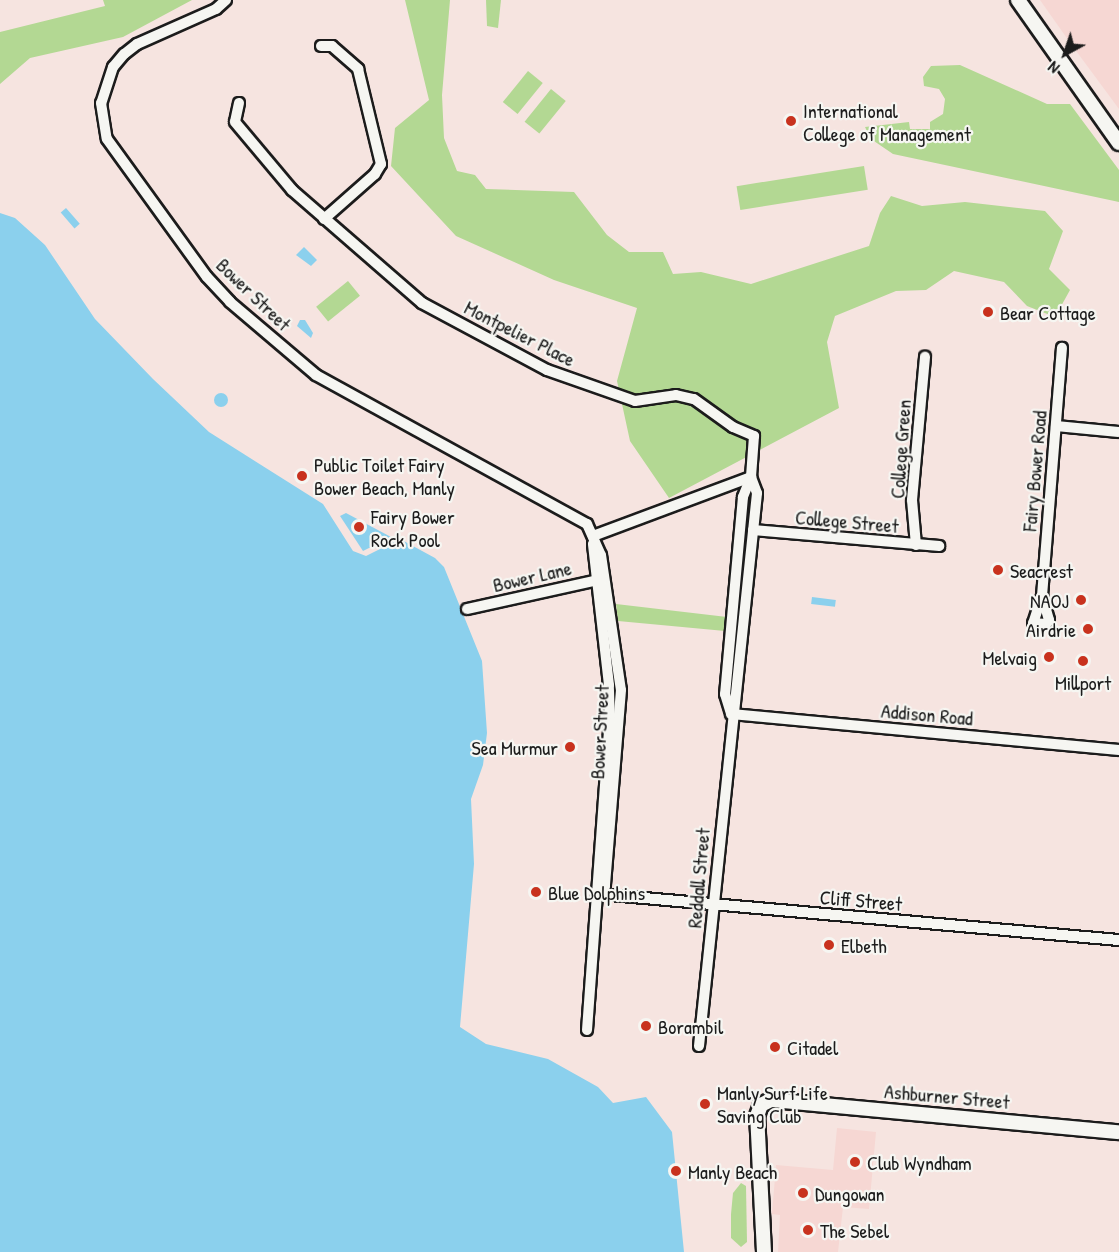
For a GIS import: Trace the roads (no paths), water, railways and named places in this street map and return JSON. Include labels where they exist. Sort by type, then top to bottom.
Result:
[{"type":"street","name":"Bower Street","points":[[226,0],[216,9],[137,44],[113,67],[101,103],[102,121],[118,158],[207,277],[230,302],[316,375],[577,516],[593,536],[600,580],[609,685],[595,880],[599,894],[587,1030]]},
{"type":"street","points":[[1018,0],[1119,143]]},
{"type":"street","points":[[321,46],[332,46],[358,69],[381,164],[375,174],[324,219]]},
{"type":"street","name":"Montpelier Place","points":[[239,103],[235,122],[243,134],[324,219],[422,303],[547,370],[635,401],[676,395],[694,399],[733,427],[754,436]]},
{"type":"street","name":"Fairy Bower Road","points":[[1042,596],[1062,348]]},
{"type":"street","name":"College Green","points":[[915,545],[912,500],[925,357]]},
{"type":"street","points":[[1056,426],[1119,432]]},
{"type":"street","name":"Reddall Street","points":[[731,714],[725,694],[743,497],[751,477],[754,436]]},
{"type":"street","points":[[593,536],[751,477]]},
{"type":"street","name":"Reddall Street","points":[[699,1046],[731,714],[738,696],[757,493],[751,477]]},
{"type":"street","name":"College Street","points":[[753,530],[939,546]]},
{"type":"street","name":"Bower Lane","points":[[467,609],[600,580]]},
{"type":"street","name":"Addison Road","points":[[731,714],[1119,750]]},
{"type":"street","name":"Cliff Street","points":[[599,894],[714,906],[1119,940]]},
{"type":"street","name":"Ashburner Street","points":[[764,1252],[757,1116],[761,1105],[771,1100],[1119,1132]]},
{"type":"water","points":[[66,208],[80,224],[74,228],[61,213]]},
{"type":"water","points":[[0,213],[15,218],[45,245],[95,319],[153,379],[209,432],[323,504],[353,551],[366,556],[400,539],[435,558],[444,567],[482,661],[487,733],[483,765],[471,799],[474,864],[460,1027],[486,1044],[548,1059],[598,1087],[613,1103],[646,1097],[672,1132],[684,1252],[0,1252]]},
{"type":"water","points":[[304,247],[317,260],[311,266],[296,255]]},
{"type":"water","points":[[300,320],[305,320],[313,333],[311,338],[297,326]]},
{"type":"water","points":[[221,393],[226,395],[228,400],[226,405],[221,407],[216,405],[214,400],[216,395]]},
{"type":"water","name":"Fairy Bower Rock Pool","points":[[346,513],[391,537],[363,551],[340,516]]},
{"type":"water","points":[[812,597],[836,600],[835,607],[811,604]]},
{"type":"place","name":"International College of Management","points":[[791,121]]},
{"type":"place","name":"Bear Cottage","points":[[988,312]]},
{"type":"place","name":"Public Toilet Fairy Bower Beach, Manly","points":[[302,476]]},
{"type":"place","name":"Fairy Bower Rock Pool","points":[[359,527]]},
{"type":"place","name":"Seacrest","points":[[998,570]]},
{"type":"place","name":"NAOJ","points":[[1081,600]]},
{"type":"place","name":"Airdrie","points":[[1088,629]]},
{"type":"place","name":"Melvaig","points":[[1049,657]]},
{"type":"place","name":"Millport","points":[[1083,661]]},
{"type":"place","name":"Sea Murmur","points":[[570,747]]},
{"type":"place","name":"Blue Dolphins","points":[[536,892]]},
{"type":"place","name":"Elbeth","points":[[829,945]]},
{"type":"place","name":"Borambil","points":[[646,1026]]},
{"type":"place","name":"Citadel","points":[[775,1047]]},
{"type":"place","name":"Manly Surf Life Saving Club","points":[[705,1104]]},
{"type":"place","name":"Club Wyndham","points":[[855,1162]]},
{"type":"place","name":"Manly Beach","points":[[676,1171]]},
{"type":"place","name":"Dungowan","points":[[803,1193]]},
{"type":"place","name":"The Sebel","points":[[808,1230]]}]
